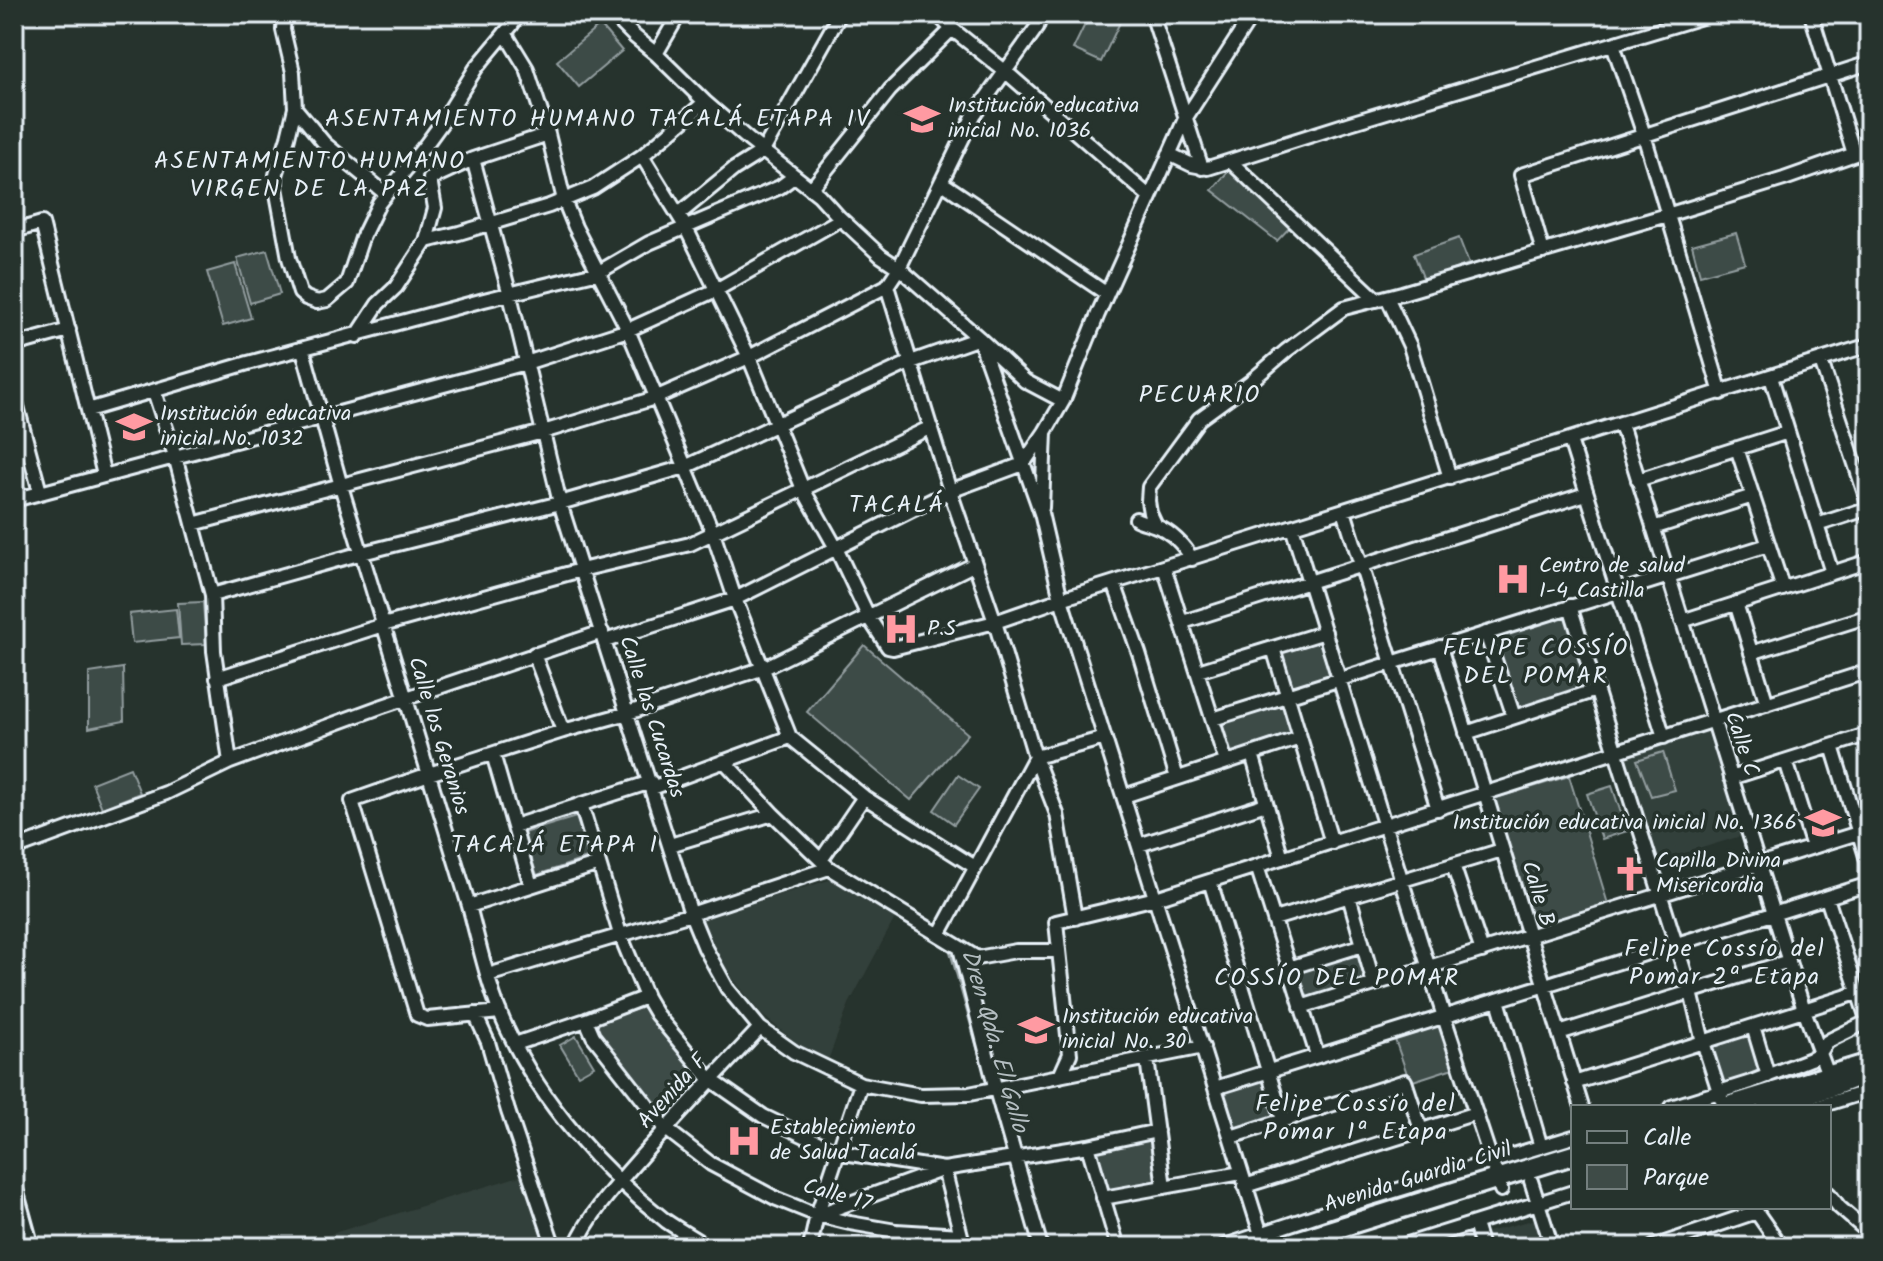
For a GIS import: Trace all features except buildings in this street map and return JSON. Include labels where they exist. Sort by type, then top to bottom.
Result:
[{"type":"highway","points":[[1723,1102],[1869,1063]]},
{"type":"highway","points":[[1774,1105],[1869,1071]]},
{"type":"highway","name":"Avenida Guardia Civil","points":[[1277,1247],[1571,1156]]},
{"type":"highway","name":"Avenida Guardia Civil","points":[[1318,1247],[1497,1177],[1531,1181],[1571,1169]]},
{"type":"street","points":[[284,14],[283,30],[293,72],[295,108],[276,175],[276,188],[289,258],[300,293],[317,302],[327,300],[347,283],[362,238],[379,203],[443,121],[476,68],[519,14]]},
{"type":"street","points":[[612,14],[705,102],[811,189],[881,256],[899,268],[1025,381],[1063,401]]},
{"type":"street","points":[[656,54],[679,14]]},
{"type":"street","points":[[88,410],[599,272],[682,220],[734,169],[763,151],[840,14]]},
{"type":"street","points":[[937,14],[1150,197]]},
{"type":"street","points":[[193,524],[543,432],[655,398],[749,357],[887,286],[899,268],[974,115],[1037,27],[1041,14]]},
{"type":"street","points":[[1152,14],[1202,168]]},
{"type":"street","points":[[14,849],[166,793],[230,762],[380,707],[534,654],[735,599],[950,491],[1023,464],[1063,401],[1185,119],[1254,14]]},
{"type":"street","points":[[1169,154],[1208,168],[1712,14]]},
{"type":"street","points":[[1811,14],[1854,154]]},
{"type":"street","points":[[811,189],[890,90],[952,29]]},
{"type":"street","points":[[505,33],[527,69],[548,134],[564,200],[628,330],[713,533],[735,599],[790,737],[864,797],[975,867]]},
{"type":"street","points":[[1613,44],[1644,135],[1721,393]]},
{"type":"street","points":[[1543,252],[1521,175],[1869,63]]},
{"type":"street","points":[[426,241],[492,224],[593,188],[642,156],[705,102]]},
{"type":"street","points":[[295,108],[325,144],[386,194]]},
{"type":"street","points":[[357,336],[378,304],[396,287],[426,241],[435,208],[430,179],[473,159],[548,134]]},
{"type":"street","points":[[1156,526],[1150,513],[1149,487],[1199,419],[1344,308],[1667,215],[1869,149]]},
{"type":"street","points":[[642,156],[682,220],[749,357],[803,489],[836,548],[869,618],[888,647],[893,648],[995,622],[1869,345]]},
{"type":"street","name":"Calle las Cucardas","points":[[473,159],[510,295],[560,503],[691,914],[727,988],[760,1028],[794,1052],[861,1084],[921,1095],[996,1090]]},
{"type":"street","points":[[1230,161],[1382,298],[1410,346],[1450,478]]},
{"type":"street","points":[[682,220],[780,187],[795,176]]},
{"type":"street","points":[[941,182],[1107,294]]},
{"type":"street","points":[[14,500],[526,363],[628,330],[716,290],[841,219]]},
{"type":"street","points":[[14,231],[42,223],[104,475]]},
{"type":"street","points":[[887,286],[1035,757],[1057,814],[1075,918]]},
{"type":"street","points":[[14,345],[69,330]]},
{"type":"street","points":[[212,595],[685,467],[911,362],[979,338]]},
{"type":"street","points":[[979,338],[1041,513],[1061,599],[1263,1241]]},
{"type":"street","name":"Calle los Geranios","points":[[303,350],[500,1012],[539,1085],[573,1131],[619,1183],[669,1223],[707,1247]]},
{"type":"street","points":[[1817,525],[1869,507],[1821,361]]},
{"type":"street","points":[[1771,377],[1832,573]]},
{"type":"street","points":[[154,391],[175,456],[212,595],[214,651],[230,762]]},
{"type":"street","points":[[14,395],[40,492]]},
{"type":"street","name":"Calle C","points":[[1621,424],[1804,1010],[1828,1075]]},
{"type":"street","points":[[217,678],[383,625],[581,570],[690,544],[931,427]]},
{"type":"street","points":[[1041,513],[1045,432]]},
{"type":"street","points":[[1638,480],[1788,432]]},
{"type":"street","points":[[1570,440],[1664,737]]},
{"type":"street","points":[[1737,448],[1783,589]]},
{"type":"street","points":[[1183,622],[1586,494]]},
{"type":"street","points":[[1653,528],[1753,496]]},
{"type":"street","points":[[1344,511],[1438,809]]},
{"type":"street","points":[[1136,519],[1156,526],[1184,546],[1192,559]]},
{"type":"street","points":[[1292,527],[1444,1017],[1497,1177]]},
{"type":"street","points":[[1213,719],[1768,545]]},
{"type":"street","points":[[1682,621],[1869,561]]},
{"type":"street","points":[[500,1012],[427,1019],[417,1015],[352,801],[764,668],[975,564]]},
{"type":"street","points":[[1164,567],[1226,762]]},
{"type":"street","points":[[1114,583],[1177,778]]},
{"type":"street","points":[[1736,603],[1767,704]]},
{"type":"street","points":[[1570,606],[1723,1102]]},
{"type":"street","points":[[1751,653],[1869,616]]},
{"type":"street","points":[[1198,671],[1325,632]]},
{"type":"street","points":[[1486,633],[1514,717]]},
{"type":"street","name":"Calle B","points":[[1440,647],[1581,1105]]},
{"type":"street","points":[[1273,648],[1332,843]]},
{"type":"street","points":[[534,654],[563,731]]},
{"type":"street","points":[[1060,1076],[1070,1054],[1056,922],[1156,898],[1866,672],[1869,690]]},
{"type":"street","points":[[1466,733],[1596,690]]},
{"type":"street","points":[[1731,778],[1869,734]]},
{"type":"street","points":[[514,826],[651,785],[790,737]]},
{"type":"street","points":[[939,935],[1035,757],[1105,738]]},
{"type":"street","points":[[1124,796],[1300,738]]},
{"type":"street","points":[[1832,746],[1869,866]]},
{"type":"street","points":[[493,754],[531,886]]},
{"type":"street","points":[[1252,754],[1282,858]]},
{"type":"street","points":[[724,761],[825,864],[977,958],[1016,951],[1059,951]]},
{"type":"street","points":[[1786,761],[1813,847]]},
{"type":"street","points":[[488,975],[691,914],[825,864],[864,797]]},
{"type":"street","points":[[581,804],[620,934],[646,997],[656,1014],[710,1079],[763,1116],[838,1152],[944,1169]]},
{"type":"street","points":[[1139,845],[1266,804]]},
{"type":"street","points":[[670,845],[773,814]]},
{"type":"street","points":[[1301,1007],[1858,833]]},
{"type":"street","points":[[1274,919],[1502,850]]},
{"type":"street","points":[[469,906],[599,864]]},
{"type":"street","points":[[1453,865],[1482,951]]},
{"type":"street","points":[[1257,866],[1317,1055]]},
{"type":"street","points":[[1210,881],[1283,1120]]},
{"type":"street","points":[[1215,1088],[1869,884]]},
{"type":"street","points":[[1349,896],[1374,984]]},
{"type":"street","points":[[1692,1105],[1723,1102],[1768,1076],[1810,1059],[1832,1039],[1868,1021],[1827,898]]},
{"type":"street","points":[[1289,968],[1363,945]]},
{"type":"street","points":[[960,948],[1041,1247]]},
{"type":"street","points":[[1559,1033],[1789,961]]},
{"type":"street","points":[[1574,1083],[1857,993]]},
{"type":"street","points":[[515,1044],[646,997]]},
{"type":"street","points":[[1498,1000],[1541,1147]]},
{"type":"street","points":[[475,1014],[488,1042],[554,1247]]},
{"type":"street","name":"Calle 17","points":[[586,1020],[593,1036],[666,1129],[711,1164],[777,1199],[817,1215],[963,1241]]},
{"type":"street","points":[[1753,1026],[1768,1076]]},
{"type":"street","name":"Avenida F","points":[[575,1247],[587,1221],[619,1183],[710,1079],[760,1028]]},
{"type":"street","points":[[996,1090],[1203,1047]]},
{"type":"street","points":[[1147,1059],[1164,1187]]},
{"type":"street","points":[[1231,1137],[1405,1081],[1421,1130]]},
{"type":"street","points":[[810,1247],[817,1215],[861,1084]]},
{"type":"street","points":[[1824,1105],[1869,1091]]},
{"type":"street","points":[[1103,1198],[1164,1187],[1243,1179],[1476,1113]]},
{"type":"street","points":[[817,1215],[944,1169],[1088,1146],[1157,1131]]},
{"type":"street","points":[[1222,1247],[1263,1241],[1338,1208],[1497,1177],[1541,1147],[1571,1138]]},
{"type":"street","points":[[1088,1146],[1118,1247]]},
{"type":"street","points":[[944,1169],[963,1241]]},
{"type":"street","points":[[1531,1181],[1552,1247]]},
{"type":"street","name":"Avenida F","points":[[583,1247],[619,1183]]},
{"type":"street","points":[[15,1190],[32,1247]]},
{"type":"street","points":[[1398,1247],[1571,1193]]},
{"type":"street","points":[[1831,1197],[1869,1233]]},
{"type":"street","points":[[1653,1247],[1755,1210],[1781,1247]]},
{"type":"street","points":[[1475,1224],[1482,1247]]},
{"type":"shaded area","points":[[1707,730],[1741,836],[1656,862],[1622,758]]},
{"type":"shaded area","points":[[836,878],[895,918],[849,1004],[827,1063],[761,1014],[723,966],[702,918]]},
{"type":"shaded area","points":[[526,1174],[550,1247],[288,1247]]},
{"type":"shaded area","points":[[1540,1218],[1548,1247],[1488,1247],[1484,1233]]},
{"type":"green space","points":[[1090,14],[1124,14],[1101,62],[1073,49]]},
{"type":"green space","points":[[600,25],[622,51],[579,87],[557,61]]},
{"type":"green space","points":[[1230,169],[1293,224],[1277,241],[1212,190]]},
{"type":"green space","points":[[1736,233],[1745,263],[1700,275],[1692,245]]},
{"type":"green space","points":[[1459,238],[1469,264],[1424,280],[1414,254]]},
{"type":"green space","points":[[267,250],[280,294],[250,303],[237,258]]},
{"type":"green space","points":[[235,264],[251,318],[223,326],[207,272]]},
{"type":"green space","points":[[203,602],[206,644],[181,645],[178,603]]},
{"type":"green space","points":[[176,609],[179,638],[132,643],[129,614]]},
{"type":"green space","points":[[1569,612],[1592,688],[1517,709],[1492,635]]},
{"type":"green space","points":[[1318,638],[1331,677],[1292,689],[1280,650]]},
{"type":"green space","points":[[864,645],[968,734],[911,800],[807,712]]},
{"type":"green space","points":[[123,668],[124,721],[89,728],[89,673]]},
{"type":"green space","points":[[1285,700],[1296,736],[1226,757],[1215,721]]},
{"type":"green space","points":[[1663,752],[1675,790],[1651,796],[1637,760]]},
{"type":"green space","points":[[130,768],[140,793],[102,808],[92,783]]},
{"type":"green space","points":[[958,775],[979,789],[954,824],[934,810]]},
{"type":"green space","points":[[1569,776],[1608,904],[1531,927],[1493,799]]},
{"type":"green space","points":[[1612,786],[1627,831],[1602,839],[1587,794]]},
{"type":"green space","points":[[576,817],[590,857],[537,875],[523,833]]},
{"type":"green space","points":[[1361,948],[1371,979],[1306,999],[1296,968]]},
{"type":"green space","points":[[646,1006],[701,1078],[663,1116],[594,1027],[595,1023]]},
{"type":"green space","points":[[1439,1022],[1456,1067],[1410,1082],[1394,1037]]},
{"type":"green space","points":[[1751,1031],[1763,1073],[1723,1087],[1710,1044]]},
{"type":"green space","points":[[576,1036],[594,1066],[578,1075],[560,1045]]},
{"type":"green space","points":[[1266,1076],[1279,1118],[1234,1130],[1221,1091]]},
{"type":"green space","points":[[1151,1135],[1161,1183],[1105,1194],[1093,1148]]},
{"type":"waterway","name":"Dren Qda. El Gallo","points":[[971,861],[977,851]]},
{"type":"waterway","name":"Dren Qda. El Gallo","points":[[949,946],[988,1085]]},
{"type":"waterway","name":"Dren Qda. El Gallo","points":[[990,1093],[1006,1154]]},
{"type":"waterway","name":"Dren Qda. El Gallo","points":[[826,1205],[883,1185]]},
{"type":"place","name":"Institución educativa inicial No. 1036","points":[[922,119]]},
{"type":"place","name":"Institución educativa inicial No. 1032","points":[[134,427]]},
{"type":"place","name":"Centro de salud I-4 Castilla","points":[[1513,579]]},
{"type":"place","name":"P.S","points":[[901,629]]},
{"type":"place","name":"Institución educativa inicial No. 1366","points":[[1823,823]]},
{"type":"place","name":"Capilla Divina Misericordia","points":[[1630,874]]},
{"type":"place","name":"Institución educativa inicial No. 30","points":[[1036,1030]]},
{"type":"place","name":"Establecimiento de Salud Tacalá","points":[[744,1141]]},
{"type":"district","name":"ASENTAMIENTO HUMANO TACALÁ ETAPA IV","points":[[598,119]]},
{"type":"district","name":"ASENTAMIENTO HUMANO VIRGEN DE LA PAZ","points":[[310,175]]},
{"type":"district","name":"PECUARIO","points":[[1200,395]]},
{"type":"district","name":"TACALÁ","points":[[897,505]]},
{"type":"district","name":"FELIPE COSSÍO DEL POMAR","points":[[1536,662]]},
{"type":"district","name":"TACALÁ ETAPA I","points":[[555,845]]},
{"type":"district","name":"Felipe Cossío del Pomar 2ª Etapa","points":[[1725,963]]},
{"type":"district","name":"COSSÍO DEL POMAR","points":[[1337,978]]},
{"type":"district","name":"Felipe Cossío del Pomar 1ª Etapa","points":[[1356,1118]]}]
